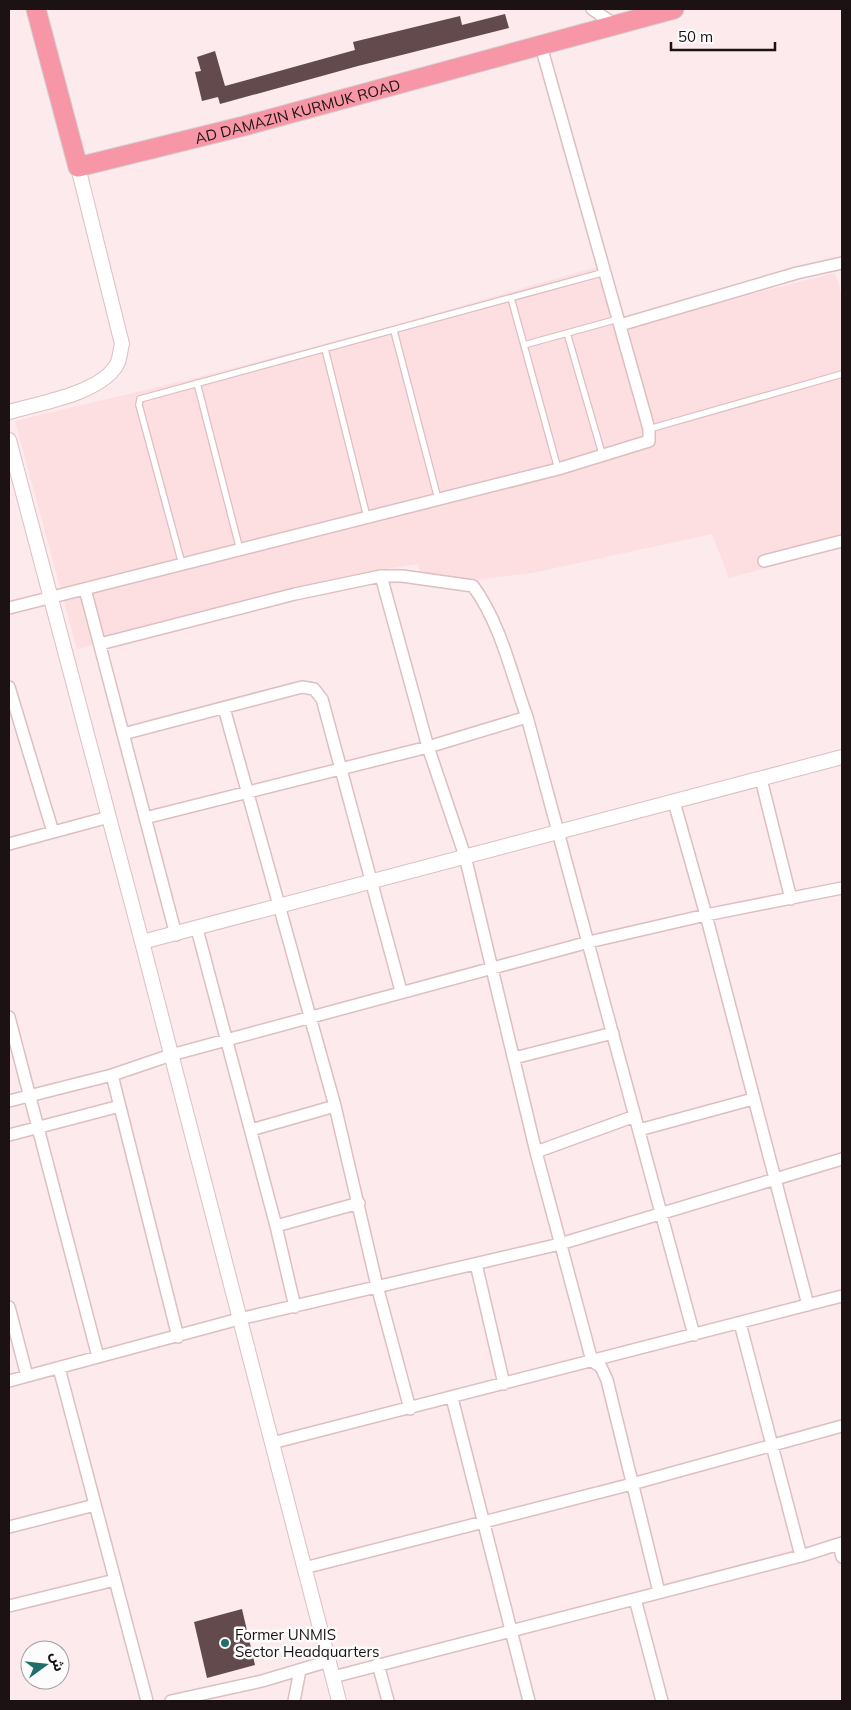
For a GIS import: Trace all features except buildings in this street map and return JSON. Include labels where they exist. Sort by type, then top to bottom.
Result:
[{"type":"highway","points":[[36,9],[78,167]]},
{"type":"highway","name":"AD DAMAZIN KURMUK ROAD","points":[[78,167],[244,126],[674,9]]},
{"type":"street","points":[[592,9],[614,24]]},
{"type":"street","points":[[9,608],[558,469],[646,444],[650,440],[649,429],[541,46]]},
{"type":"street","points":[[9,412],[79,392],[100,382],[116,366],[122,344],[78,167]]},
{"type":"street","points":[[619,322],[797,273],[842,263]]},
{"type":"street","points":[[9,440],[142,942],[339,1701]]},
{"type":"street","points":[[764,561],[842,541]]},
{"type":"street","points":[[100,644],[295,594],[381,576],[402,576],[473,586],[485,603],[492,618],[527,717],[694,1334]]},
{"type":"street","points":[[381,576],[428,747],[465,856],[490,967],[560,1244],[592,1361],[600,1367],[607,1380],[658,1592]]},
{"type":"street","points":[[85,589],[176,935]]},
{"type":"street","points":[[9,687],[53,832]]},
{"type":"street","points":[[123,734],[302,687],[314,689],[322,699],[401,991]]},
{"type":"street","points":[[224,708],[335,1106],[378,1286],[410,1409]]},
{"type":"street","points":[[145,818],[428,747],[527,717]]},
{"type":"street","points":[[142,942],[279,908],[465,856],[842,758]]},
{"type":"street","points":[[761,779],[791,899]]},
{"type":"street","points":[[674,802],[706,915],[808,1305]]},
{"type":"street","points":[[9,844],[109,817]]},
{"type":"street","points":[[9,1101],[112,1075],[171,1055],[490,967],[706,915],[842,888]]},
{"type":"street","points":[[197,929],[276,1226],[295,1307]]},
{"type":"street","points":[[9,1016],[98,1357]]},
{"type":"street","points":[[514,1058],[613,1033]]},
{"type":"street","points":[[112,1075],[178,1337]]},
{"type":"street","points":[[639,1130],[753,1099]]},
{"type":"street","points":[[9,1135],[120,1106]]},
{"type":"street","points":[[251,1130],[335,1106]]},
{"type":"street","points":[[536,1152],[635,1116]]},
{"type":"street","points":[[9,1381],[239,1320],[560,1244],[842,1159]]},
{"type":"street","points":[[276,1226],[359,1203]]},
{"type":"street","points":[[476,1264],[504,1384]]},
{"type":"street","points":[[272,1443],[410,1409],[842,1296]]},
{"type":"street","points":[[9,1307],[27,1376]]},
{"type":"street","points":[[740,1323],[801,1556]]},
{"type":"street","points":[[59,1368],[147,1701]]},
{"type":"street","points":[[452,1398],[529,1701]]},
{"type":"street","points":[[304,1568],[632,1484],[842,1426]]},
{"type":"street","points":[[9,1527],[95,1505]]},
{"type":"street","points":[[333,1677],[841,1544],[842,1557]]},
{"type":"street","points":[[9,1606],[115,1580]]},
{"type":"street","points":[[635,1599],[662,1701]]},
{"type":"street","points":[[171,1701],[300,1670],[329,1661]]},
{"type":"street","points":[[378,1664],[388,1701]]},
{"type":"street","points":[[294,1701],[300,1670]]},
{"type":"street","points":[[223,1689],[226,1701]]},
{"type":"lane","points":[[182,564],[139,405],[140,399],[605,272]]},
{"type":"lane","points":[[511,298],[558,469]]},
{"type":"lane","points":[[524,344],[567,332],[619,322]]},
{"type":"lane","points":[[394,331],[438,499]]},
{"type":"lane","points":[[567,332],[603,456]]},
{"type":"lane","points":[[325,349],[367,517]]},
{"type":"lane","points":[[649,429],[842,374]]},
{"type":"lane","points":[[197,383],[240,550]]},
{"type":"shaded area","points":[[597,267],[615,329],[835,273],[842,295],[842,547],[729,578],[712,534],[532,573],[425,585],[418,564],[378,570],[77,649],[15,421],[196,378],[392,326]]},
{"type":"place","name":"Former UNMIS Sector Headquarters","points":[[225,1643]]}]
